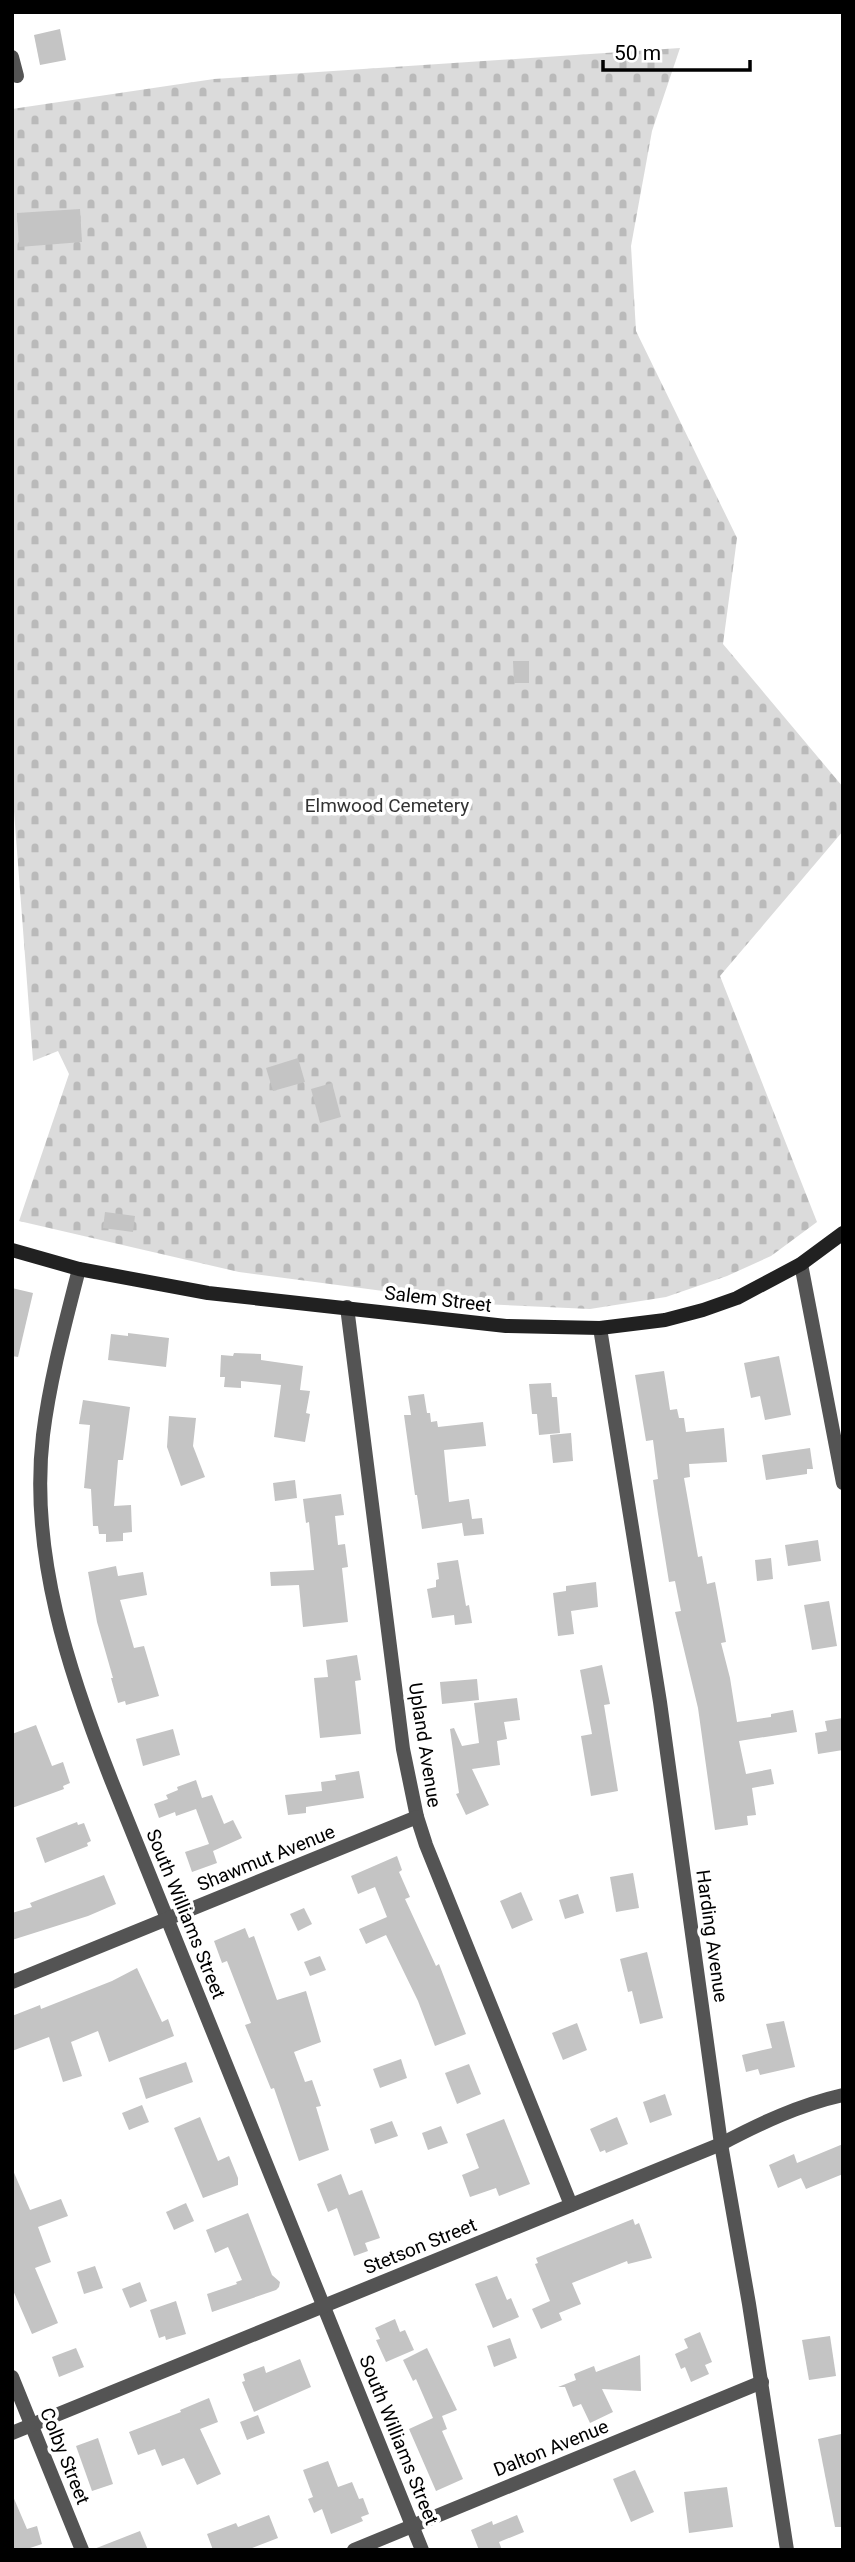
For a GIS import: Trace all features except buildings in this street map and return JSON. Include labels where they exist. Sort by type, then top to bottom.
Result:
[{"type":"main road","name":"Salem Street","points":[[12,1250],[79,1269],[208,1293],[506,1326],[600,1328],[665,1320],[737,1298],[801,1264],[843,1233]]},
{"type":"street","points":[[12,57],[17,76]]},
{"type":"street","points":[[801,1264],[843,1483]]},
{"type":"street","name":"South Williams Street","points":[[79,1269],[51,1378],[43,1438],[41,1494],[56,1611],[90,1726],[422,2550]]},
{"type":"street","name":"Upland Avenue","points":[[347,1307],[402,1735],[417,1817],[570,2206]]},
{"type":"street","name":"Harding Avenue","points":[[600,1328],[660,1702],[721,2144],[762,2382],[787,2550]]},
{"type":"street","name":"Shawmut Avenue","points":[[12,1982],[417,1817]]},
{"type":"street","name":"Stetson Street","points":[[12,2433],[721,2144],[756,2125],[801,2106],[843,2095]]},
{"type":"street","name":"Colby Street","points":[[12,2377],[82,2550]]},
{"type":"street","name":"Dalton Avenue","points":[[354,2550],[762,2382]]},
{"type":"green space","name":"Elmwood Cemetery","points":[[680,48],[652,131],[631,246],[636,331],[737,538],[723,644],[843,787],[843,831],[720,976],[817,1222],[771,1256],[727,1276],[666,1297],[590,1309],[482,1304],[239,1272],[19,1221],[69,1074],[58,1051],[33,1061],[12,785],[12,109],[214,79]]}]
